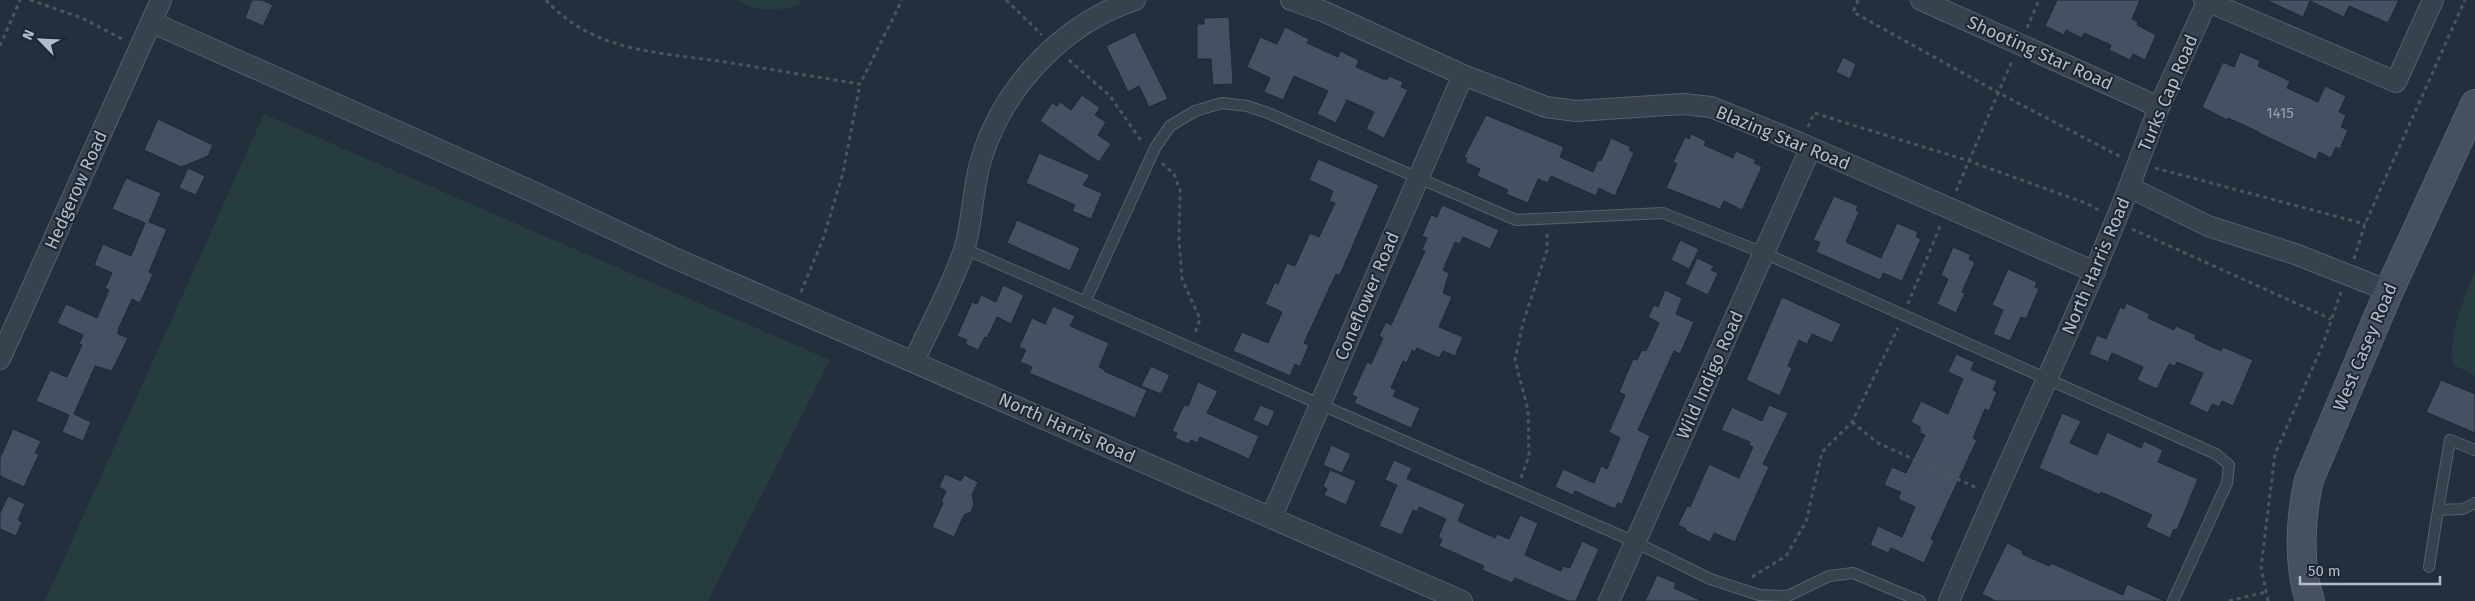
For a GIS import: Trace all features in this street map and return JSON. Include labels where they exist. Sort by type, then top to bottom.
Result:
[{"type":"main road","name":"West Casey Road","points":[[2310,601],[2302,544],[2303,506],[2309,480],[2389,291],[2475,104]]},
{"type":"street","name":"Hedgerow Road","points":[[0,359],[161,0]]},
{"type":"street","points":[[914,361],[965,249],[974,185],[994,125],[1011,94],[1054,47],[1096,18],[1119,5],[1135,0]]},
{"type":"street","name":"Blazing Star Road","points":[[1291,0],[1325,12],[1463,75],[1546,107],[1576,111],[1683,104],[1712,107],[2095,272]]},
{"type":"street","name":"Shooting Star Road","points":[[1921,0],[2159,107]]},
{"type":"street","points":[[2207,0],[2396,82],[2433,0]]},
{"type":"street","name":"Turks Cap Road","points":[[2129,187],[2159,107],[2207,0]]},
{"type":"street","name":"North Harris Road","points":[[151,22],[530,190],[672,257],[1462,601]]},
{"type":"street","name":"Coneflower Road","points":[[1271,518],[1463,75]]},
{"type":"street","name":"Wild Indigo Road","points":[[1609,601],[1764,253],[1806,146]]},
{"type":"street","name":"North Harris Road","points":[[1949,601],[1994,495],[2095,272],[2129,187],[2208,226],[2295,254],[2389,291]]},
{"type":"lane","points":[[1085,302],[1152,154],[1170,126],[1195,111],[1222,103],[1247,106],[1268,113],[1516,220],[1663,213],[1764,253],[2216,454],[2229,465],[2227,484],[2173,601]]},
{"type":"lane","points":[[965,249],[1635,542],[1710,579],[1759,595],[1788,596],[1828,576],[1854,573],[1920,601]]},
{"type":"lane","points":[[2429,568],[2450,440],[2475,450]]},
{"type":"lane","points":[[2438,510],[2463,509],[2475,503]]},
{"type":"path","points":[[0,46],[20,0]]},
{"type":"path","points":[[30,0],[82,18],[140,48]]},
{"type":"path","points":[[546,0],[559,14],[587,33],[616,44],[668,56],[722,62],[860,84]]},
{"type":"path","points":[[794,309],[823,239],[843,173],[860,84],[902,0]]},
{"type":"path","points":[[1006,0],[1054,47],[1110,96],[1131,129],[1152,154],[1174,174],[1180,190],[1179,240],[1182,279],[1200,319],[1190,348]]},
{"type":"path","points":[[1858,0],[1854,12],[1999,93],[2114,154],[2138,164],[2364,224]]},
{"type":"path","points":[[1806,146],[1814,113],[1969,160],[2088,204],[2115,221],[2332,319]]},
{"type":"path","points":[[1516,490],[1529,456],[1528,410],[1515,360],[1524,323],[1547,250],[1548,218]]},
{"type":"path","points":[[1852,422],[1878,443],[1994,495]]},
{"type":"path","points":[[2229,601],[2266,592]]},
{"type":"green space","points":[[738,0],[801,0],[798,6],[767,10],[752,7]]},
{"type":"green space","points":[[264,114],[830,360],[708,601],[45,601]]},
{"type":"green space","points":[[2475,270],[2475,376],[2454,365],[2452,355],[2458,317]]},
{"type":"building","points":[[252,0],[262,0],[273,5],[263,26],[245,18]]},
{"type":"building","points":[[2057,0],[2140,0],[2132,19],[2138,22],[2137,25],[2156,35],[2145,60],[2133,54],[2130,60],[2109,50],[2111,45],[2084,33],[2082,38],[2066,30],[2064,35],[2045,26]]},
{"type":"building","points":[[2266,0],[2399,0],[2388,23],[2349,6],[2344,17],[2310,1],[2303,17]]},
{"type":"building","points":[[1229,17],[1233,84],[1213,85],[1211,59],[1197,59],[1197,24],[1204,24],[1204,18]]},
{"type":"building","points":[[1285,27],[1309,39],[1307,43],[1338,57],[1340,51],[1359,60],[1356,67],[1383,79],[1388,79],[1389,76],[1403,82],[1401,87],[1408,90],[1384,138],[1366,129],[1374,112],[1347,100],[1336,123],[1317,114],[1328,91],[1294,76],[1283,100],[1264,92],[1270,78],[1247,67],[1260,37],[1277,44]]},
{"type":"building","points":[[1135,32],[1168,99],[1149,107],[1139,86],[1128,92],[1106,46]]},
{"type":"building","points":[[2240,52],[2260,61],[2258,66],[2290,81],[2287,88],[2318,102],[2325,86],[2346,96],[2339,112],[2346,115],[2341,127],[2348,130],[2340,149],[2336,147],[2331,158],[2319,152],[2316,160],[2202,107],[2223,62],[2234,67]]},
{"type":"building","points":[[1843,57],[1856,64],[1850,79],[1836,72]]},
{"type":"building","points":[[1082,95],[1100,108],[1095,115],[1106,122],[1098,135],[1111,144],[1099,162],[1040,121],[1052,103],[1057,106],[1060,102],[1071,110]]},
{"type":"building","points":[[1486,115],[1564,147],[1560,157],[1593,172],[1598,160],[1601,161],[1611,138],[1631,147],[1629,150],[1634,153],[1615,196],[1599,188],[1596,196],[1551,176],[1548,183],[1538,179],[1528,203],[1506,194],[1508,190],[1477,176],[1480,169],[1465,162],[1467,158],[1464,157]]},
{"type":"building","points":[[158,119],[213,145],[208,156],[181,167],[144,150]]},
{"type":"building","points":[[1691,134],[1706,141],[1704,145],[1733,158],[1736,151],[1756,160],[1754,163],[1762,167],[1742,210],[1724,201],[1720,209],[1666,188],[1677,164],[1673,162],[1685,137],[1689,139]]},
{"type":"building","points":[[1039,153],[1090,175],[1083,185],[1102,193],[1091,219],[1072,211],[1075,205],[1026,183]]},
{"type":"building","points":[[1318,159],[1379,185],[1340,275],[1336,274],[1304,343],[1309,345],[1300,367],[1295,364],[1290,376],[1233,351],[1242,332],[1268,343],[1282,312],[1265,304],[1275,282],[1278,284],[1287,263],[1295,266],[1310,233],[1319,237],[1335,203],[1329,201],[1333,191],[1309,180]]},
{"type":"building","points":[[188,168],[205,176],[196,195],[179,188]]},
{"type":"building","points":[[126,178],[161,193],[149,222],[167,229],[149,272],[153,274],[140,303],[132,299],[118,330],[118,334],[128,338],[112,371],[95,366],[74,414],[91,422],[83,441],[62,432],[69,415],[36,401],[50,370],[67,377],[82,345],[79,344],[83,335],[57,323],[66,304],[97,318],[109,290],[105,288],[112,273],[94,265],[103,244],[131,256],[145,223],[112,209]]},
{"type":"building","points":[[1834,196],[1858,206],[1856,210],[1859,212],[1846,242],[1881,258],[1897,223],[1918,232],[1916,237],[1921,239],[1902,281],[1883,273],[1880,280],[1816,252],[1820,242],[1813,240]]},
{"type":"building","points":[[1442,205],[1499,230],[1490,249],[1463,237],[1460,244],[1455,242],[1443,270],[1449,273],[1443,293],[1452,297],[1439,327],[1463,337],[1455,356],[1443,351],[1439,358],[1417,348],[1415,352],[1412,350],[1407,363],[1403,361],[1391,388],[1396,390],[1393,396],[1420,408],[1411,428],[1354,403],[1357,397],[1352,395],[1367,362],[1371,364],[1383,338],[1379,336],[1386,322],[1391,325],[1425,251],[1422,250],[1427,238],[1422,236],[1431,215],[1437,217]]},
{"type":"building","points":[[1017,220],[1080,248],[1070,271],[1007,243]]},
{"type":"building","points":[[1680,240],[1699,249],[1689,269],[1671,260]]},
{"type":"building","points":[[1953,247],[1971,255],[1969,259],[1975,262],[1962,292],[1965,293],[1956,313],[1937,304],[1948,279],[1941,275]]},
{"type":"building","points":[[1697,258],[1714,266],[1711,270],[1718,273],[1708,295],[1685,284]]},
{"type":"building","points":[[2008,269],[2037,282],[2035,287],[2039,289],[2026,319],[2021,317],[2010,341],[1993,334],[2003,310],[1992,305]]},
{"type":"building","points":[[1003,285],[1024,295],[1011,324],[997,317],[987,338],[985,337],[978,350],[965,344],[967,340],[957,336],[972,302],[977,304],[981,295],[996,302]]},
{"type":"building","points":[[1665,290],[1682,298],[1676,314],[1694,322],[1680,354],[1674,351],[1638,430],[1650,436],[1622,504],[1618,503],[1615,509],[1575,491],[1573,495],[1555,487],[1563,469],[1594,483],[1601,466],[1607,469],[1620,438],[1609,432],[1625,395],[1619,392],[1633,359],[1637,360],[1642,350],[1646,351],[1659,323],[1648,317],[1654,305],[1658,307]]},
{"type":"building","points":[[1782,297],[1841,324],[1832,343],[1812,334],[1807,344],[1799,340],[1788,366],[1792,368],[1780,396],[1746,380]]},
{"type":"building","points":[[2126,303],[2150,314],[2148,318],[2174,330],[2176,326],[2196,335],[2195,339],[2221,351],[2223,347],[2253,360],[2233,406],[2222,401],[2219,407],[2212,404],[2208,413],[2189,404],[2203,373],[2177,362],[2175,366],[2169,364],[2157,389],[2137,380],[2143,367],[2112,353],[2108,362],[2089,354],[2097,335],[2106,339],[2120,307],[2124,309]]},
{"type":"building","points":[[1053,306],[1075,316],[1070,326],[1109,343],[1099,367],[1147,390],[1135,418],[1029,373],[1032,367],[1020,362],[1026,350],[1019,347],[1032,318],[1045,324]]},
{"type":"building","points":[[1956,354],[1974,362],[1971,370],[1997,381],[1993,390],[1997,392],[1989,411],[1985,409],[1973,438],[1977,440],[1931,539],[1934,541],[1924,563],[1891,548],[1888,553],[1870,545],[1878,526],[1902,537],[1915,507],[1898,499],[1901,492],[1884,485],[1892,467],[1906,473],[1925,435],[1920,433],[1920,427],[1911,422],[1921,401],[1948,414],[1963,379],[1948,372]]},
{"type":"building","points":[[1151,366],[1170,375],[1161,394],[1141,386]]},
{"type":"building","points":[[2441,380],[2475,394],[2475,433],[2426,412]]},
{"type":"building","points":[[1198,382],[1218,391],[1207,413],[1259,436],[1249,459],[1200,437],[1197,443],[1191,440],[1189,444],[1175,438],[1177,433],[1172,431],[1184,405],[1188,406]]},
{"type":"building","points":[[1260,405],[1275,411],[1268,427],[1253,420]]},
{"type":"building","points":[[1769,405],[1788,413],[1763,464],[1769,467],[1735,542],[1714,533],[1710,542],[1686,531],[1686,529],[1678,525],[1687,506],[1690,507],[1709,464],[1739,478],[1753,447],[1749,445],[1750,442],[1721,430],[1732,407],[1762,421]]},
{"type":"building","points":[[2062,413],[2081,421],[2070,443],[2097,455],[2107,432],[2141,448],[2144,441],[2163,450],[2158,462],[2198,479],[2177,530],[2174,529],[2170,538],[2146,527],[2152,515],[2101,492],[2100,495],[2039,468]]},
{"type":"building","points":[[13,429],[41,441],[35,453],[39,454],[24,487],[0,476],[0,458]]},
{"type":"building","points":[[1331,445],[1351,454],[1342,473],[1323,465]]},
{"type":"building","points":[[1394,460],[1412,468],[1407,479],[1465,504],[1458,521],[1495,538],[1497,534],[1509,539],[1520,515],[1538,523],[1525,555],[1561,571],[1563,566],[1570,568],[1582,541],[1599,549],[1576,601],[1568,601],[1515,578],[1512,583],[1482,570],[1484,566],[1439,546],[1442,539],[1438,537],[1446,519],[1419,507],[1417,512],[1413,510],[1402,535],[1379,526],[1397,485],[1385,480]]},
{"type":"building","points":[[1330,470],[1356,481],[1346,505],[1324,495],[1327,489],[1323,486]]},
{"type":"building","points":[[945,474],[961,481],[964,475],[978,482],[972,495],[974,504],[971,512],[964,515],[954,537],[932,527],[943,503],[941,502],[946,491],[939,487]]},
{"type":"building","points":[[8,496],[25,504],[18,520],[22,522],[16,536],[0,529],[0,513]]},
{"type":"building","points":[[2007,543],[2023,551],[2022,554],[2049,566],[2051,563],[2123,595],[2127,584],[2165,601],[1996,601],[1982,594]]},
{"type":"building","points":[[1657,575],[1676,583],[1674,588],[1702,601],[1645,601]]}]
